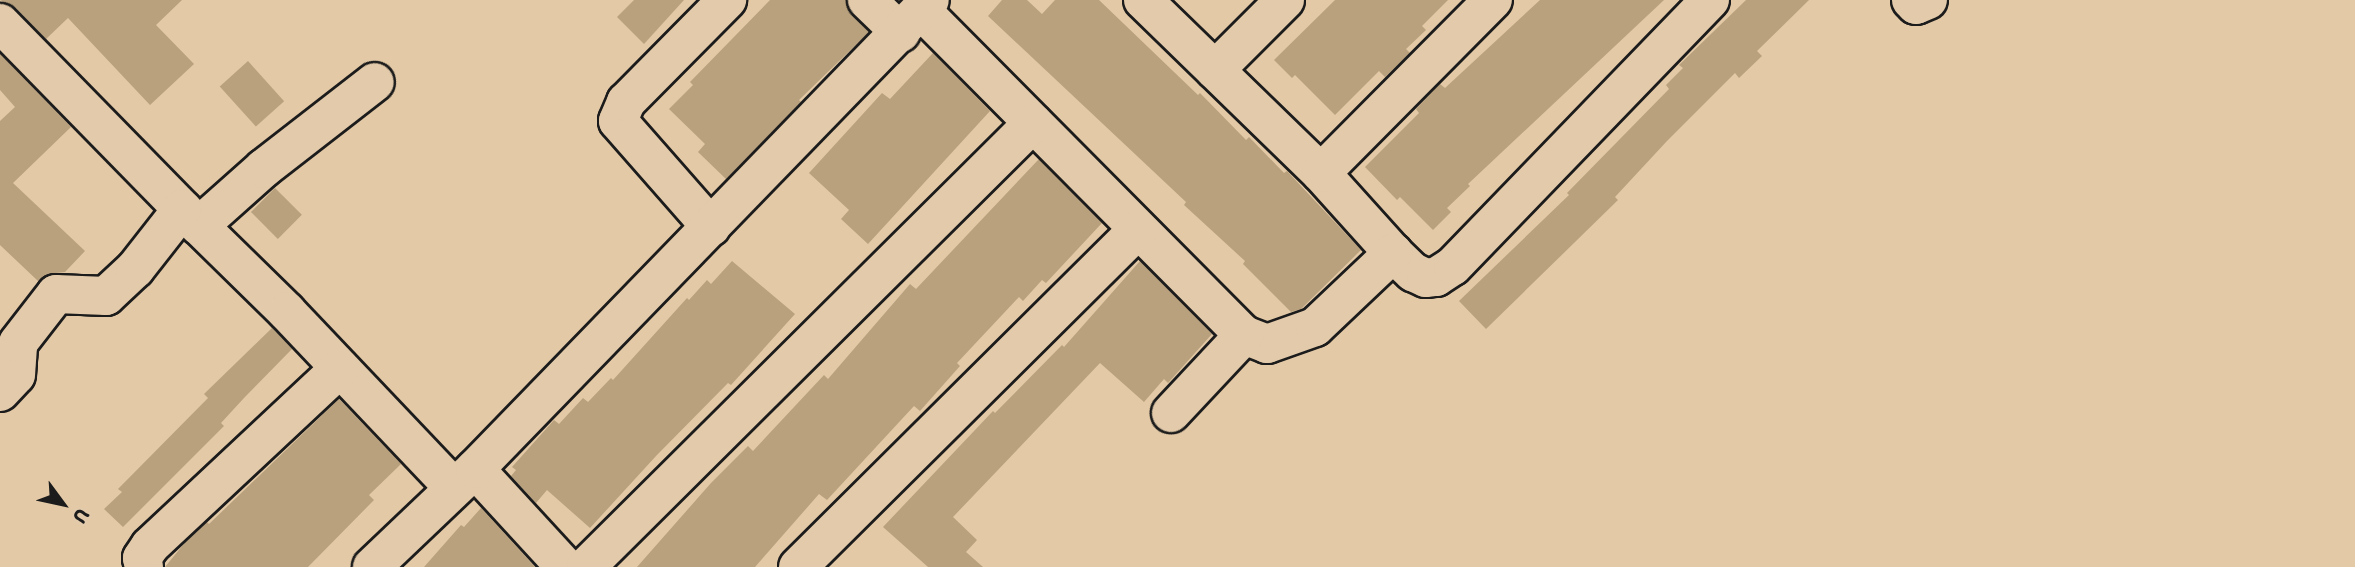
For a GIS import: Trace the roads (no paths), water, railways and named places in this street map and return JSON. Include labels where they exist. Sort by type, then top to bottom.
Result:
[{"type":"street","points":[[711,227],[618,121],[626,102],[727,0]]},
{"type":"street","points":[[867,0],[917,15],[1033,122],[1244,335],[1268,344],[1315,327],[1393,253]]},
{"type":"street","points":[[1143,0],[1321,173],[1393,253],[1419,276],[1426,278],[1436,277],[1453,265],[1710,0]]},
{"type":"street","points":[[1215,70],[1285,0]]},
{"type":"street","points":[[1321,173],[1493,0]]},
{"type":"street","points":[[1911,0],[1916,5],[1928,0]]},
{"type":"street","points":[[372,567],[464,478],[917,15]]},
{"type":"street","points":[[0,23],[340,368],[565,567]]},
{"type":"street","points":[[0,392],[16,375],[18,343],[57,294],[106,296],[190,217],[264,168],[375,82]]},
{"type":"street","points":[[586,567],[1033,122]]},
{"type":"street","points":[[798,567],[1138,229]]},
{"type":"street","points":[[1171,413],[1244,335]]},
{"type":"street","points":[[144,567],[142,558],[150,546],[340,368]]}]
